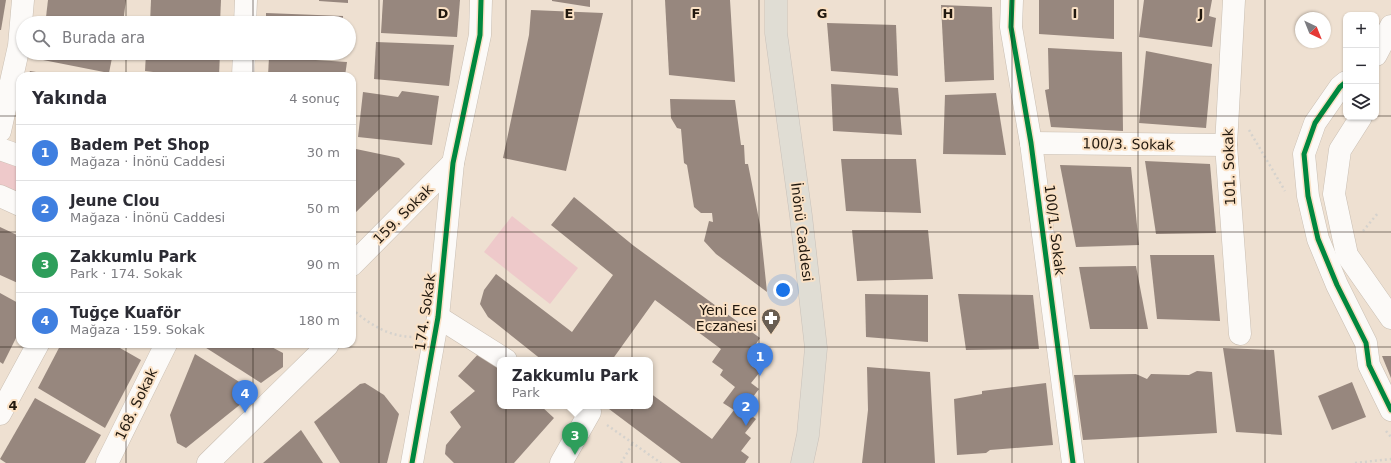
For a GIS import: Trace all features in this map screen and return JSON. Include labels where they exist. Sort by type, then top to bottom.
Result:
[{"type":"main road","name":"İnönü Caddesi","points":[[776,0],[776,33],[801,216],[816,348],[808,435],[802,463]]},
{"type":"street","points":[[22,16],[23,0]]},
{"type":"street","points":[[245,16],[246,0]]},
{"type":"street","name":"174. Sokak","points":[[412,463],[437,327],[453,164],[480,34],[481,0]]},
{"type":"street","name":"100/1. Sokak","points":[[1012,0],[1011,27],[1031,143],[1073,463]]},
{"type":"street","name":"101. Sokak","points":[[1234,0],[1226,145],[1240,334]]},
{"type":"street","points":[[1379,53],[1391,26]]},
{"type":"street","points":[[0,131],[16,59]]},
{"type":"street","points":[[243,72],[244,60]]},
{"type":"street","points":[[1344,84],[1315,123],[1304,154],[1308,196],[1318,239],[1337,285],[1366,343],[1369,365],[1391,410]]},
{"type":"street","points":[[1359,120],[1340,150],[1334,194],[1347,255],[1391,318]]},
{"type":"street","name":"100/3. Sokak","points":[[1031,143],[1226,145]]},
{"type":"street","points":[[0,149],[16,155]]},
{"type":"street","name":"159. Sokak","points":[[356,261],[453,164]]},
{"type":"street","points":[[0,196],[16,203]]},
{"type":"street","points":[[437,327],[500,357]]},
{"type":"street","points":[[0,414],[36,348]]},
{"type":"street","name":"168. Sokak","points":[[107,463],[164,348]]},
{"type":"street","points":[[208,463],[323,348]]},
{"type":"street","points":[[561,463],[585,409]]},
{"type":"path","points":[[1228,114],[1239,113],[1290,198],[1308,196]]},
{"type":"path","points":[[356,313],[367,323],[400,337],[437,327]]},
{"type":"path","points":[[585,409],[661,463]]},
{"type":"path","points":[[621,463],[633,443]]},
{"type":"path","points":[[1355,463],[1391,459]]},
{"type":"shaded area","points":[[0,149],[16,155],[16,203],[0,196]]},
{"type":"shaded area","points":[[512,216],[578,268],[550,304],[484,252]]},
{"type":"building","points":[[0,0],[6,0],[1,30],[0,30]]},
{"type":"building","points":[[48,0],[126,0],[124,16],[46,16]]},
{"type":"building","points":[[151,0],[221,0],[220,16],[150,16]]},
{"type":"building","points":[[348,0],[348,3],[319,1]]},
{"type":"building","points":[[383,0],[460,0],[457,37],[381,33]]},
{"type":"building","points":[[590,0],[590,7],[552,1]]},
{"type":"building","points":[[665,0],[730,0],[735,82],[669,75]]},
{"type":"building","points":[[1039,0],[1114,0],[1114,39],[1039,34]]},
{"type":"building","points":[[1144,0],[1212,0],[1209,16],[1216,18],[1212,47],[1139,37]]},
{"type":"building","points":[[941,5],[992,7],[994,80],[945,82]]},
{"type":"building","points":[[531,10],[603,13],[566,171],[503,158],[529,35]]},
{"type":"building","points":[[266,13],[343,16],[266,16]]},
{"type":"building","points":[[827,23],[896,25],[898,76],[831,71]]},
{"type":"building","points":[[376,42],[454,45],[449,86],[374,79]]},
{"type":"building","points":[[1048,48],[1122,52],[1123,131],[1051,127],[1045,90],[1049,89]]},
{"type":"building","points":[[1146,51],[1212,64],[1206,128],[1139,123]]},
{"type":"building","points":[[43,60],[112,60],[109,72]]},
{"type":"building","points":[[146,60],[220,60],[219,72],[145,71]]},
{"type":"building","points":[[269,60],[316,60],[347,62],[346,72],[268,72]]},
{"type":"building","points":[[831,84],[898,88],[902,135],[833,131]]},
{"type":"building","points":[[402,91],[439,96],[432,145],[358,137],[363,92],[398,97]]},
{"type":"building","points":[[996,93],[1006,155],[943,154],[945,95]]},
{"type":"building","points":[[670,99],[735,100],[741,145],[744,145],[745,164],[748,164],[760,225],[767,292],[716,254],[704,241],[709,221],[713,222],[712,213],[701,213],[694,207],[687,165],[684,163],[681,129],[677,128],[671,118]]},
{"type":"building","points":[[356,149],[399,158],[405,164],[356,212]]},
{"type":"building","points":[[841,159],[916,159],[921,213],[846,211]]},
{"type":"building","points":[[1145,161],[1210,164],[1216,233],[1156,234]]},
{"type":"building","points":[[1060,165],[1131,167],[1139,245],[1076,247]]},
{"type":"building","points":[[574,197],[634,246],[760,338],[754,347],[762,352],[752,366],[760,372],[751,383],[759,389],[743,410],[756,419],[745,433],[751,438],[741,451],[749,457],[745,463],[681,463],[609,409],[653,409],[653,395],[712,439],[734,410],[723,403],[735,387],[720,375],[723,370],[712,362],[721,349],[655,300],[614,357],[538,357],[488,317],[480,304],[484,290],[496,274],[572,332],[613,275],[551,225]]},
{"type":"building","points":[[0,227],[16,235],[16,282],[0,275]]},
{"type":"building","points":[[852,230],[928,230],[933,279],[857,281]]},
{"type":"building","points":[[1150,255],[1214,255],[1220,321],[1157,319]]},
{"type":"building","points":[[1136,266],[1148,329],[1090,329],[1079,267]]},
{"type":"building","points":[[0,293],[16,302],[16,338],[3,364],[0,362]]},
{"type":"building","points":[[865,294],[928,295],[928,342],[866,337]]},
{"type":"building","points":[[958,294],[1033,295],[1039,349],[966,350]]},
{"type":"building","points":[[59,348],[120,348],[141,360],[105,428],[38,388]]},
{"type":"building","points":[[206,348],[274,348],[283,353],[283,367],[261,383]]},
{"type":"building","points":[[1223,348],[1274,350],[1282,435],[1236,432]]},
{"type":"building","points":[[480,352],[497,367],[497,409],[544,409],[554,418],[514,463],[454,463],[445,454],[446,445],[461,427],[450,412],[475,391],[458,376]]},
{"type":"building","points":[[195,354],[252,390],[247,399],[186,448],[177,443],[170,415]]},
{"type":"building","points":[[1382,356],[1391,356],[1391,378]]},
{"type":"building","points":[[867,367],[930,372],[935,463],[862,463],[868,410]]},
{"type":"building","points":[[1197,371],[1212,372],[1217,433],[1083,440],[1074,375],[1136,374],[1147,379],[1151,374],[1189,375]]},
{"type":"building","points":[[1352,382],[1366,417],[1332,430],[1318,396]]},
{"type":"building","points":[[365,383],[384,395],[399,414],[387,463],[340,463],[314,422],[360,384]]},
{"type":"building","points":[[1046,383],[1053,445],[990,450],[986,453],[957,455],[954,399],[982,394],[982,391]]},
{"type":"building","points":[[35,398],[101,435],[85,463],[6,463],[0,459]]},
{"type":"building","points":[[301,430],[323,463],[263,463]]},
{"type":"cycle path","points":[[412,463],[438,317],[453,163],[480,35],[481,0]]},
{"type":"cycle path","points":[[1012,0],[1011,27],[1031,143],[1073,463]]},
{"type":"cycle path","points":[[1344,84],[1315,123],[1304,154],[1308,196],[1318,239],[1337,285],[1366,343],[1369,365],[1391,410]]},
{"type":"place","name":"Yeni Ece Eczanesi","points":[[771,335]]},
{"type":"place","name":"Badem Pet Shop","points":[[760,376]]},
{"type":"place","name":"Tuğçe Kuaför","points":[[245,413]]},
{"type":"place","name":"Jeune Clou","points":[[746,426]]},
{"type":"place","name":"Zakkumlu Park","points":[[575,455]]}]
